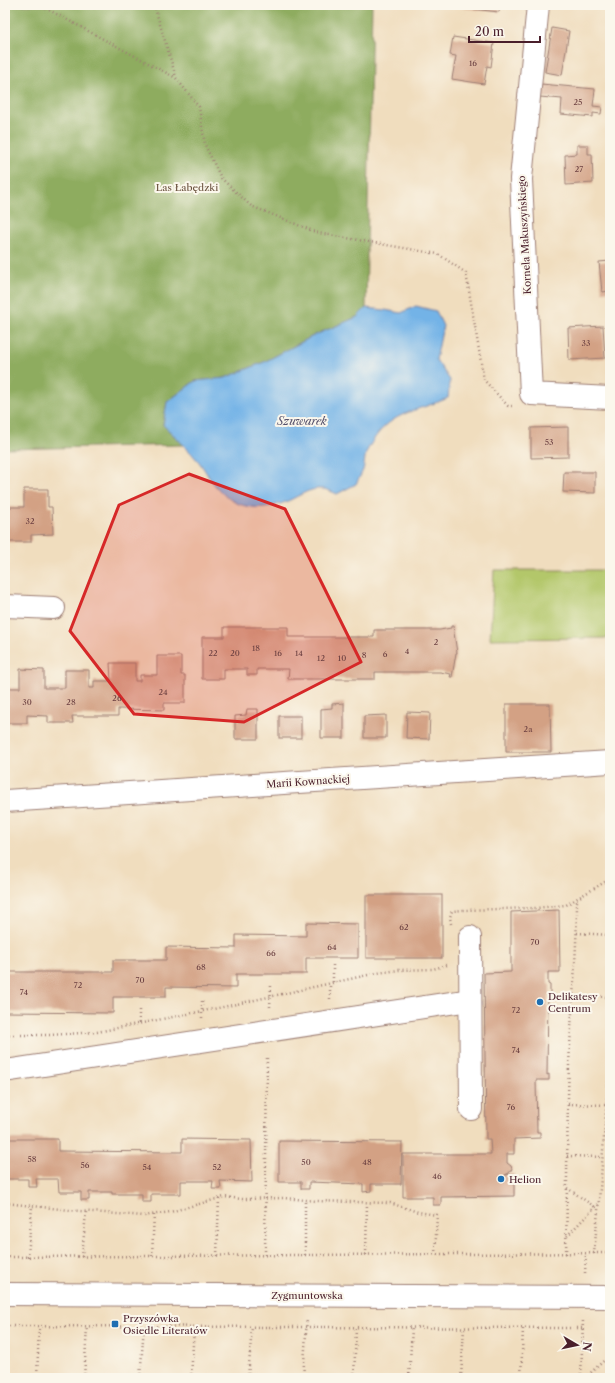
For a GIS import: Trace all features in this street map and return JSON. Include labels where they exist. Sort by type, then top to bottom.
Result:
[{"type":"street","name":"Kornela Makuszyńskiego","points":[[538,5],[520,179],[531,370],[531,394],[610,398]]},
{"type":"street","points":[[5,606],[54,608]]},
{"type":"street","name":"Marii Kownackiej","points":[[5,801],[610,762]]},
{"type":"street","points":[[461,934],[470,1000],[471,1109]]},
{"type":"street","points":[[5,1071],[470,1000]]},
{"type":"street","name":"Zygmuntowska","points":[[5,1294],[610,1297]]},
{"type":"path","points":[[34,5],[49,10],[176,78]]},
{"type":"path","points":[[154,5],[176,78],[199,107],[205,145],[221,178],[251,206],[318,234],[438,254],[466,272],[484,380],[508,406]]},
{"type":"path","points":[[461,934],[450,917],[452,912],[463,910],[566,906],[610,878]]},
{"type":"path","points":[[566,1254],[568,1104],[577,933],[577,898]]},
{"type":"path","points":[[577,933],[610,936]]},
{"type":"path","points":[[333,965],[333,982]]},
{"type":"path","points":[[5,1035],[51,1035],[89,1032],[202,1011],[377,973],[399,970],[433,970],[449,965]]},
{"type":"path","points":[[270,997],[271,985]]},
{"type":"path","points":[[573,996],[610,997]]},
{"type":"path","points":[[202,1001],[202,1011]]},
{"type":"path","points":[[139,1010],[139,1030]]},
{"type":"path","points":[[594,1254],[610,1056]]},
{"type":"path","points":[[265,1255],[267,1058]]},
{"type":"path","points":[[568,1104],[606,1105]]},
{"type":"path","points":[[567,1156],[603,1157]]},
{"type":"path","points":[[567,1188],[595,1207]]},
{"type":"path","points":[[5,1204],[144,1216],[183,1209],[224,1196],[242,1199],[284,1198],[390,1203],[418,1212],[437,1215],[435,1254]]},
{"type":"path","points":[[217,1256],[219,1198]]},
{"type":"path","points":[[305,1200],[305,1255]]},
{"type":"path","points":[[366,1255],[367,1203]]},
{"type":"path","points":[[566,1236],[598,1204]]},
{"type":"path","points":[[28,1257],[32,1206]]},
{"type":"path","points":[[82,1257],[86,1212]]},
{"type":"path","points":[[152,1256],[154,1214]]},
{"type":"path","points":[[5,1257],[610,1253]]},
{"type":"path","points":[[585,1274],[586,1254]]},
{"type":"path","points":[[302,1378],[307,1314]]},
{"type":"path","points":[[581,1378],[583,1316]]},
{"type":"path","points":[[5,1326],[583,1328]]},
{"type":"path","points":[[37,1378],[39,1326]]},
{"type":"path","points":[[84,1378],[87,1326]]},
{"type":"path","points":[[140,1378],[144,1327]]},
{"type":"path","points":[[190,1378],[194,1327]]},
{"type":"path","points":[[248,1378],[252,1327]]},
{"type":"path","points":[[354,1378],[356,1328]]},
{"type":"path","points":[[409,1378],[412,1328]]},
{"type":"path","points":[[461,1378],[464,1328]]},
{"type":"path","points":[[521,1378],[523,1328]]},
{"type":"path","points":[[585,1378],[610,1355]]},
{"type":"highlighted area","points":[[189,474],[285,509],[361,662],[244,722],[134,714],[70,631],[119,505]]},
{"type":"green space","name":"Las Łabędzki","points":[[5,5],[372,5],[366,308],[357,317],[315,335],[264,362],[225,378],[195,381],[167,402],[163,425],[184,445],[5,449]]},
{"type":"green space","points":[[494,570],[610,570],[610,638],[490,639]]},
{"type":"water","name":"Szuwarek","points":[[416,306],[436,311],[443,326],[436,360],[450,380],[448,398],[402,415],[384,427],[367,451],[363,470],[356,484],[337,494],[318,489],[307,491],[288,501],[274,506],[248,507],[241,505],[226,496],[213,484],[199,462],[163,425],[167,402],[195,381],[225,378],[264,362],[315,335],[357,317],[366,308],[401,313]]},
{"type":"building","points":[[464,5],[500,5],[499,12],[463,8]]},
{"type":"building","points":[[552,28],[569,31],[562,75],[545,72]]},
{"type":"building","points":[[453,37],[494,43],[491,67],[487,66],[484,84],[452,79],[456,56],[450,55]]},
{"type":"building","points":[[541,84],[595,89],[593,106],[602,107],[601,114],[593,113],[593,117],[561,114],[562,99],[540,97]]},
{"type":"building","points":[[577,145],[588,145],[588,154],[592,154],[593,183],[566,185],[565,155],[577,154]]},
{"type":"building","points":[[610,261],[610,291],[602,292],[599,262]]},
{"type":"building","points":[[603,326],[605,358],[569,360],[568,328]]},
{"type":"building","points":[[568,427],[568,457],[531,458],[531,428]]},
{"type":"building","points":[[564,472],[595,472],[595,493],[563,492]]},
{"type":"building","points":[[24,489],[48,489],[48,507],[52,507],[53,534],[31,535],[31,542],[7,542],[7,534],[5,534],[5,504],[6,507],[24,507]]},
{"type":"building","points":[[451,626],[453,626],[457,653],[452,677],[450,677],[451,674],[440,672],[375,672],[375,679],[288,679],[289,669],[257,669],[257,675],[247,675],[247,669],[224,669],[224,679],[202,679],[202,637],[224,637],[224,627],[288,627],[288,637],[374,637],[374,630],[440,630],[451,628]]},
{"type":"building","points":[[157,656],[181,656],[181,675],[185,675],[185,703],[164,703],[164,710],[118,709],[118,716],[72,716],[73,723],[48,723],[48,716],[27,715],[27,723],[5,723],[5,688],[20,688],[20,669],[44,670],[44,688],[65,688],[65,670],[89,670],[89,688],[94,688],[94,681],[111,681],[110,663],[135,663],[135,681],[140,681],[140,675],[157,675]]},
{"type":"building","points":[[344,703],[344,738],[321,738],[321,709],[332,708],[332,704]]},
{"type":"building","points":[[506,704],[550,704],[551,752],[506,752]]},
{"type":"building","points":[[247,709],[258,709],[258,739],[235,739],[235,716],[246,715]]},
{"type":"building","points":[[407,712],[430,713],[429,739],[406,738]]},
{"type":"building","points":[[386,715],[386,738],[364,738],[364,716]]},
{"type":"building","points":[[279,716],[301,716],[301,738],[279,738]]},
{"type":"building","points":[[366,895],[442,895],[442,958],[366,958]]},
{"type":"building","points":[[559,910],[560,972],[548,972],[550,995],[548,995],[547,1075],[549,1074],[549,1080],[536,1080],[537,1132],[540,1132],[540,1138],[514,1139],[514,1154],[507,1154],[507,1163],[512,1169],[505,1175],[514,1174],[514,1196],[441,1197],[441,1205],[433,1205],[433,1197],[403,1197],[403,1154],[491,1154],[490,1139],[486,1139],[484,973],[511,972],[511,912]]},
{"type":"building","points":[[306,923],[358,924],[358,958],[306,958],[306,974],[236,974],[236,988],[166,987],[166,997],[113,997],[113,1013],[5,1012],[5,972],[113,972],[113,960],[166,960],[166,947],[236,948],[236,935],[306,936]]},
{"type":"building","points":[[6,1139],[58,1139],[58,1151],[182,1152],[182,1139],[251,1140],[252,1182],[220,1181],[221,1189],[212,1189],[213,1181],[181,1181],[181,1194],[151,1194],[151,1202],[142,1202],[142,1194],[112,1194],[112,1192],[89,1192],[89,1200],[81,1200],[81,1192],[59,1192],[58,1179],[36,1179],[37,1187],[28,1187],[28,1179],[5,1179]]},
{"type":"building","points":[[279,1141],[402,1142],[401,1184],[371,1184],[371,1191],[363,1192],[363,1184],[309,1182],[309,1189],[301,1189],[301,1182],[279,1182]]},
{"type":"place","name":"Delikatesy Centrum","points":[[540,1002]]},
{"type":"place","name":"Helion","points":[[501,1179]]},
{"type":"place","name":"Przyszówka Osiedle Literatów","points":[[115,1324]]}]
